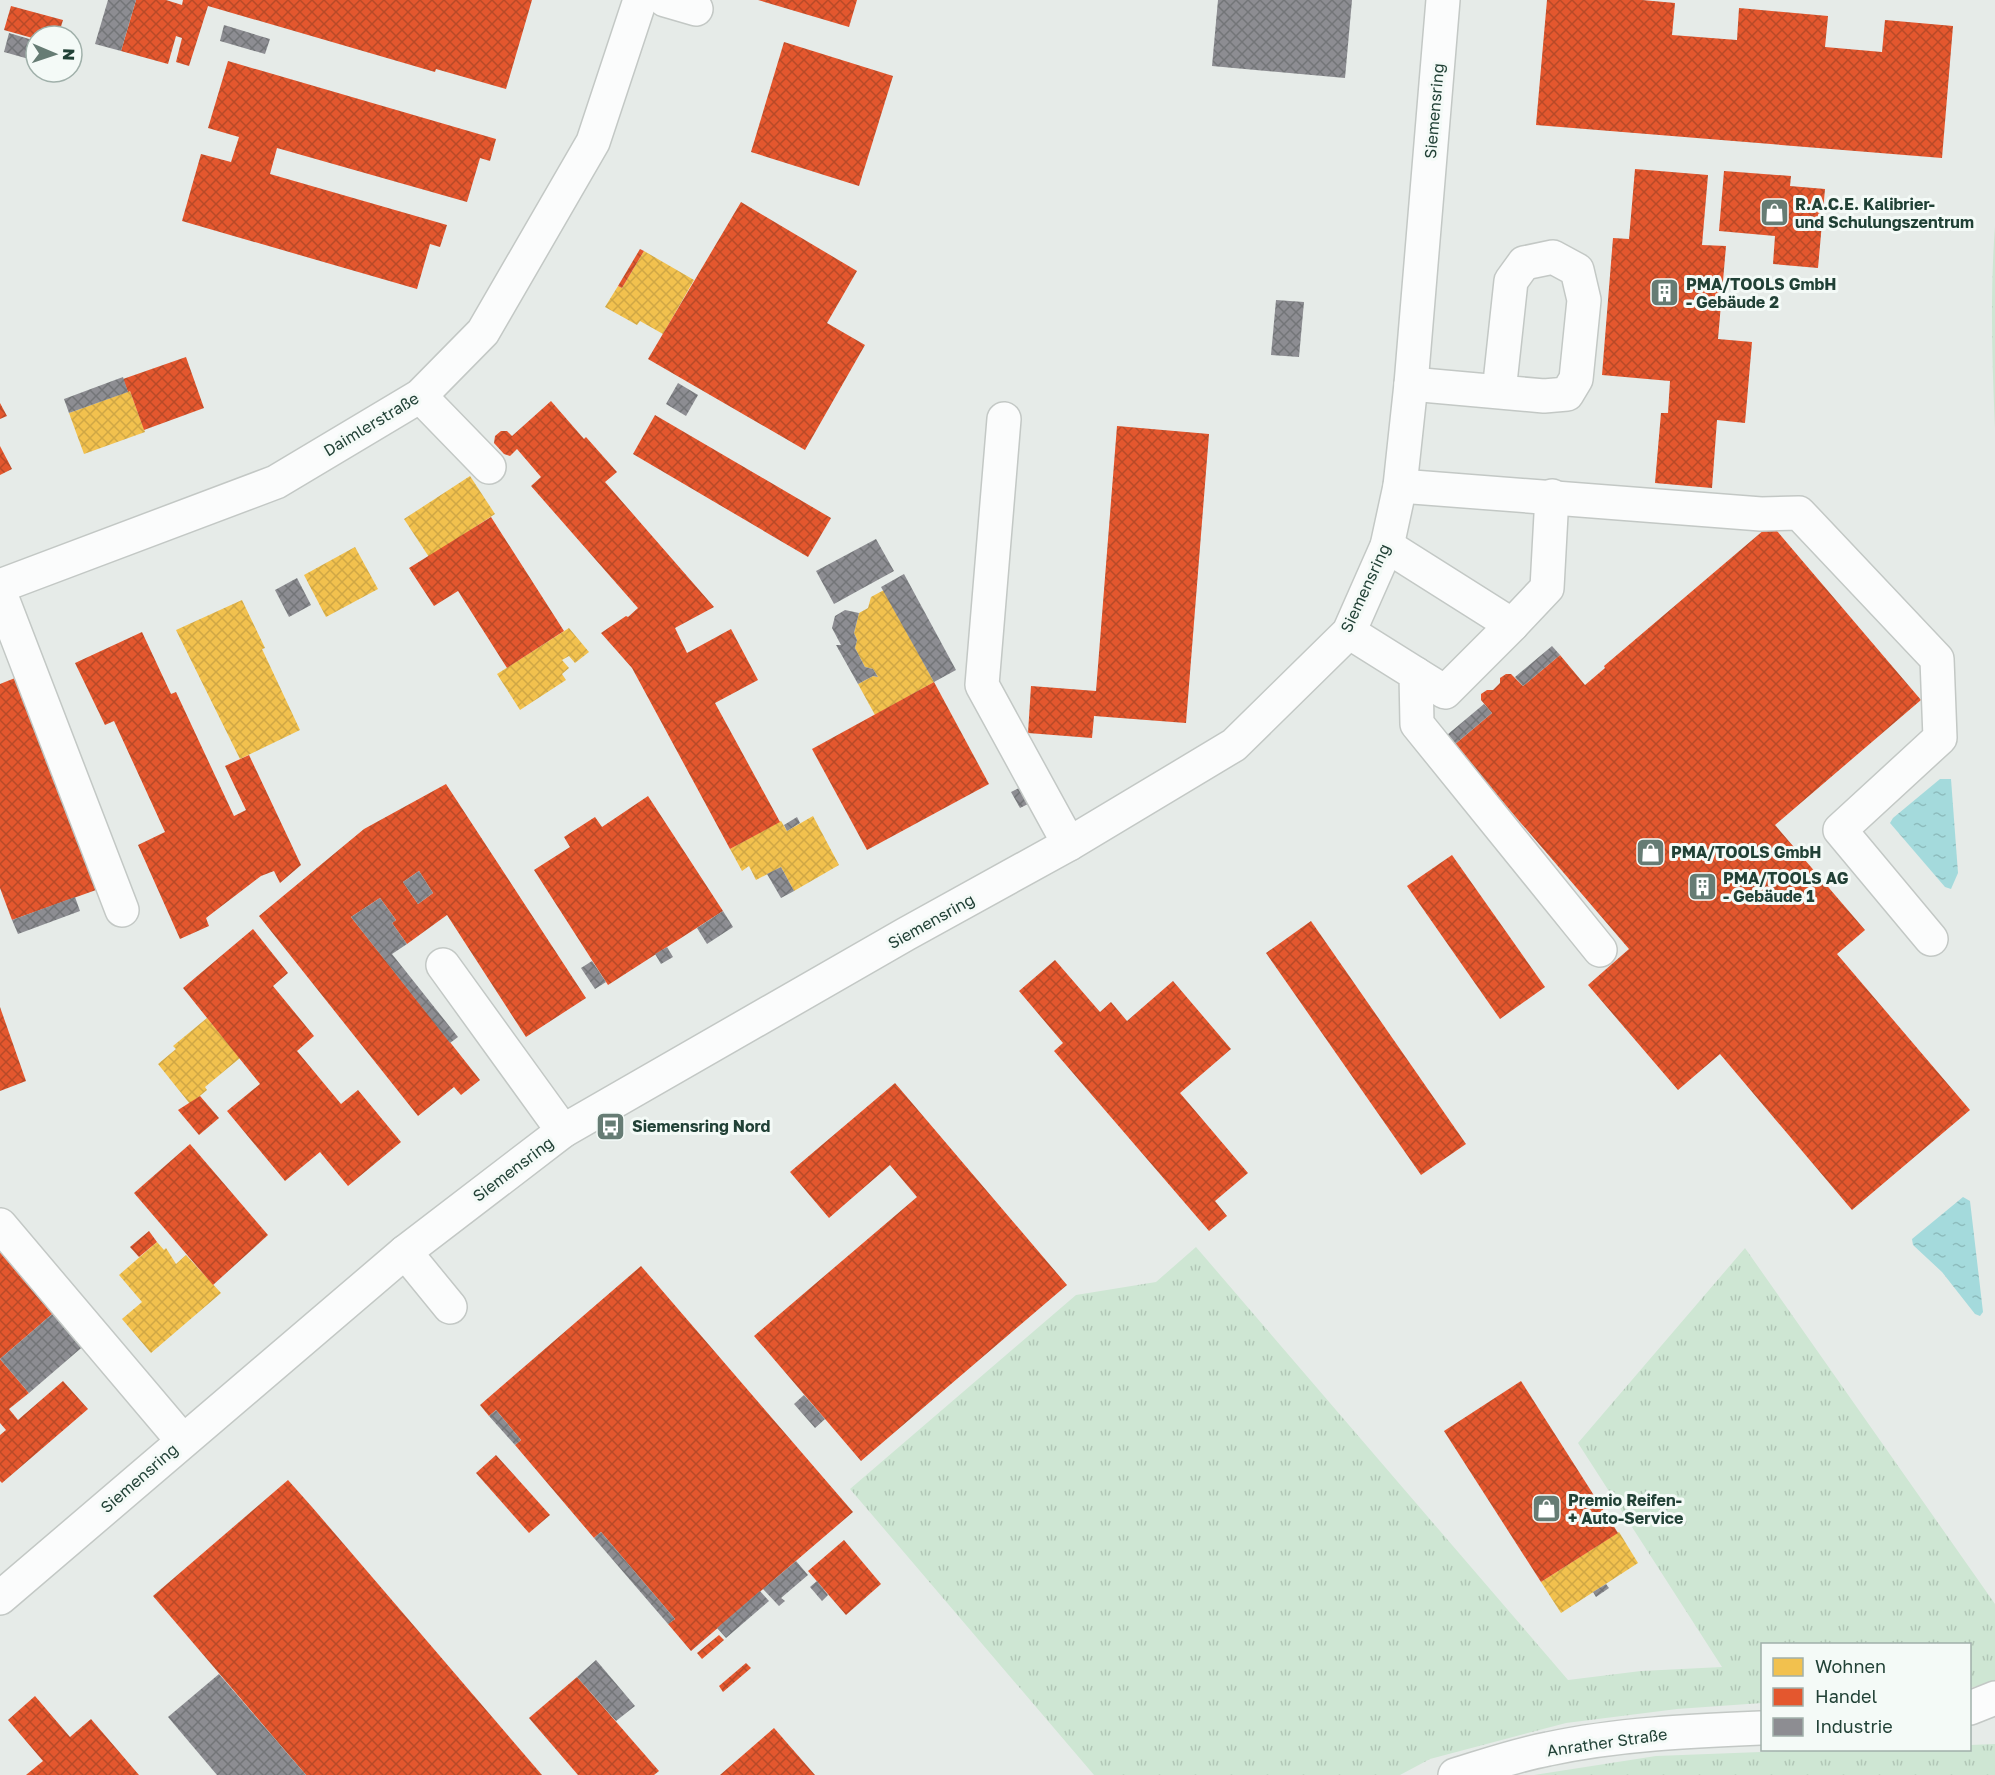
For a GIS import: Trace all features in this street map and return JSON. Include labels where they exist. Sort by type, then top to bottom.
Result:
[{"type":"street","name":"Daimlerstraße","points":[[0,586],[276,482],[420,396],[483,332],[593,142],[640,0]]},
{"type":"street","points":[[665,0],[696,9]]},
{"type":"street","name":"Siemensring","points":[[0,1598],[405,1252],[562,1131],[895,940],[1070,844],[1234,745],[1349,632],[1387,546],[1401,486],[1443,0]]},
{"type":"street","points":[[1411,384],[1499,392]]},
{"type":"street","points":[[420,396],[489,467]]},
{"type":"street","points":[[1004,420],[982,685],[1070,844]]},
{"type":"street","points":[[1401,486],[1761,514],[1799,513],[1937,659],[1940,738],[1840,830],[1931,939]]},
{"type":"street","points":[[1349,632],[1445,692],[1547,588],[1552,496]]},
{"type":"street","points":[[1387,546],[1512,625]]},
{"type":"street","points":[[0,592],[122,910]]},
{"type":"street","points":[[1416,674],[1417,724],[1600,950]]},
{"type":"street","points":[[443,966],[562,1131]]},
{"type":"street","points":[[0,1225],[183,1441]]},
{"type":"street","points":[[405,1252],[450,1306]]},
{"type":"street","points":[[1971,1708],[1995,1698]]},
{"type":"street","points":[[1971,1719],[1995,1718]]},
{"type":"street","name":"Anrather Straße","points":[[1455,1775],[1546,1749],[1595,1740],[1662,1733],[1761,1728]]},
{"type":"green space","points":[[1995,226],[1995,428],[1992,276]]},
{"type":"green space","points":[[1196,1247],[1568,1680],[1641,1671],[1722,1667],[1578,1443],[1745,1248],[1995,1604],[1995,1681],[1971,1688],[1971,1643],[1761,1643],[1761,1703],[1677,1709],[1566,1723],[1430,1759],[1400,1775],[1094,1775],[850,1489],[1076,1295],[1156,1282]]},
{"type":"green space","points":[[1995,1744],[1995,1775],[1534,1775],[1656,1756],[1789,1751],[1971,1751],[1971,1745]]},
{"type":"water","points":[[1940,779],[1951,779],[1958,873],[1951,889],[1945,887],[1890,823]]},
{"type":"water","points":[[1963,1197],[1970,1201],[1983,1312],[1980,1316],[1975,1314],[1942,1272],[1913,1245],[1912,1239]]},
{"type":"building: Wohnen","points":[[644,251],[694,280],[663,334],[640,321],[637,325],[605,307],[618,286],[622,288]]},
{"type":"building: Wohnen","points":[[130,391],[145,432],[84,454],[69,413]]},
{"type":"building: Wohnen","points":[[470,476],[495,514],[429,557],[404,519]]},
{"type":"building: Wohnen","points":[[355,547],[378,589],[326,617],[304,575]]},
{"type":"building: Wohnen","points":[[884,590],[934,682],[875,715],[858,684],[873,676],[878,677],[873,669],[865,667],[855,648],[857,640],[854,633],[859,613],[868,608],[871,597]]},
{"type":"building: Wohnen","points":[[242,600],[300,730],[240,759],[176,630]]},
{"type":"building: Wohnen","points":[[569,628],[589,652],[575,663],[569,656],[562,660],[569,668],[562,674],[566,680],[520,710],[497,674]]},
{"type":"building: Wohnen","points":[[813,816],[839,865],[794,891],[781,867],[756,880],[749,866],[742,871],[730,849],[781,821],[787,831]]},
{"type":"building: Wohnen","points":[[207,1018],[240,1058],[205,1087],[207,1090],[190,1104],[158,1064],[176,1049],[173,1046]]},
{"type":"building: Wohnen","points":[[157,1242],[164,1250],[166,1248],[176,1264],[186,1255],[221,1293],[151,1353],[122,1319],[142,1302],[119,1275]]},
{"type":"building: Wohnen","points":[[1619,1532],[1638,1563],[1561,1613],[1541,1582]]},
{"type":"building: Handel","points":[[136,0],[166,0],[182,5],[183,0],[532,0],[506,89],[436,69],[435,72],[208,6],[189,66],[176,62],[182,38],[176,36],[168,64],[121,51]]},
{"type":"building: Handel","points":[[758,0],[857,0],[849,27]]},
{"type":"building: Handel","points":[[1547,0],[1642,0],[1675,3],[1672,35],[1737,40],[1739,8],[1828,16],[1825,47],[1882,52],[1885,20],[1953,26],[1942,158],[1536,125]]},
{"type":"building: Handel","points":[[11,6],[63,20],[62,24],[24,24],[24,36],[4,30]]},
{"type":"building: Handel","points":[[784,42],[893,76],[859,186],[751,152]]},
{"type":"building: Handel","points":[[228,61],[496,139],[490,161],[480,158],[467,202],[277,148],[270,174],[447,225],[440,247],[430,244],[417,289],[182,221],[201,154],[231,162],[239,137],[208,128]]},
{"type":"building: Handel","name":"PMA/TOOLS GmbH - Gebäude 2","points":[[1635,169],[1708,175],[1702,245],[1726,246],[1718,339],[1752,342],[1745,423],[1717,420],[1712,488],[1655,483],[1661,413],[1668,413],[1670,381],[1602,375],[1613,238],[1629,239]]},
{"type":"building: Handel","points":[[1724,171],[1791,176],[1790,186],[1825,189],[1818,268],[1773,264],[1775,236],[1719,231]]},
{"type":"building: Handel","points":[[741,202],[857,271],[827,323],[865,345],[805,450],[648,359]]},
{"type":"building: Handel","points":[[640,249],[644,251],[622,288],[618,286]]},
{"type":"building: Handel","points":[[186,357],[204,408],[144,430],[130,391],[128,392],[123,379]]},
{"type":"building: Handel","points":[[551,401],[617,472],[605,482],[714,607],[675,628],[687,653],[731,629],[758,680],[715,703],[780,822],[730,849],[632,668],[601,633],[626,616],[628,617],[638,608],[531,486],[541,477],[517,449],[510,456],[504,454],[494,443],[495,436],[501,431],[507,431],[512,436]]},
{"type":"building: Handel","points":[[0,403],[7,416],[0,419]]},
{"type":"building: Handel","points":[[655,415],[831,518],[808,557],[633,454]]},
{"type":"building: Handel","points":[[1117,426],[1209,434],[1186,723],[1094,716],[1092,738],[1028,733],[1031,686],[1096,691]]},
{"type":"building: Handel","points":[[0,446],[12,469],[0,475]]},
{"type":"building: Handel","points":[[491,517],[564,631],[507,668],[458,591],[434,606],[409,568]]},
{"type":"building: Handel","points":[[1771,524],[1921,700],[1775,825],[1865,930],[1837,954],[1970,1110],[1852,1210],[1720,1054],[1678,1090],[1588,985],[1629,949],[1454,745],[1492,713],[1481,700],[1481,694],[1487,690],[1493,690],[1500,683],[1500,678],[1511,674],[1523,686],[1560,655],[1585,685],[1605,668],[1604,666]]},
{"type":"building: Handel","points":[[142,632],[171,694],[176,692],[234,816],[246,810],[225,766],[249,755],[301,865],[280,883],[274,871],[261,876],[206,918],[209,926],[180,939],[138,845],[165,832],[114,721],[105,725],[75,663]]},
{"type":"building: Handel","points":[[20,676],[96,890],[12,920],[0,888],[0,684]]},
{"type":"building: Handel","points":[[934,682],[989,784],[867,850],[812,749]]},
{"type":"building: Handel","points":[[446,784],[586,998],[526,1037],[447,915],[407,944],[392,923],[396,920],[380,898],[351,917],[480,1080],[461,1095],[454,1087],[418,1116],[259,916],[364,829]],"holes":[[[419,871],[433,893],[418,904],[403,882]]]},
{"type":"building: Handel","points":[[648,796],[723,911],[608,985],[534,870],[570,847],[564,837],[595,817],[602,827]]},
{"type":"building: Handel","points":[[1452,855],[1545,987],[1500,1019],[1407,886]]},
{"type":"building: Handel","points":[[1311,921],[1466,1144],[1421,1175],[1266,953]]},
{"type":"building: Handel","points":[[253,929],[288,973],[273,986],[314,1036],[297,1051],[341,1104],[358,1090],[401,1142],[348,1186],[320,1152],[285,1181],[227,1111],[260,1084],[183,988]]},
{"type":"building: Handel","points":[[1055,960],[1100,1012],[1111,1002],[1127,1021],[1173,981],[1231,1049],[1180,1093],[1248,1173],[1215,1201],[1227,1216],[1209,1231],[1054,1051],[1063,1043],[1019,991]]},
{"type":"building: Handel","points":[[0,1007],[26,1081],[0,1091]]},
{"type":"building: Handel","points":[[895,1083],[1067,1285],[861,1461],[754,1336],[917,1197],[890,1165],[829,1218],[790,1172]]},
{"type":"building: Handel","points":[[200,1096],[219,1118],[199,1135],[178,1110]]},
{"type":"building: Handel","points":[[190,1144],[268,1235],[213,1285],[134,1193]]},
{"type":"building: Handel","points":[[149,1231],[157,1242],[139,1257],[130,1247]]},
{"type":"building: Handel","points":[[0,1241],[58,1309],[0,1359]]},
{"type":"building: Handel","points":[[641,1266],[853,1512],[691,1651],[668,1624],[675,1619],[601,1532],[594,1538],[515,1445],[521,1440],[496,1410],[489,1416],[480,1405]]},
{"type":"building: Handel","points":[[0,1359],[29,1393],[9,1409],[18,1420],[63,1381],[88,1409],[2,1483],[0,1481],[0,1435],[6,1430],[0,1423]]},
{"type":"building: Handel","points":[[1521,1381],[1618,1533],[1541,1582],[1444,1431]]},
{"type":"building: Handel","points":[[496,1455],[550,1515],[529,1533],[476,1473]]},
{"type":"building: Handel","points":[[288,1480],[542,1775],[306,1775],[153,1596]]},
{"type":"building: Handel","points":[[844,1540],[881,1584],[846,1615],[808,1571]]},
{"type":"building: Handel","points":[[719,1635],[724,1640],[702,1659],[697,1653]]},
{"type":"building: Handel","points":[[746,1663],[751,1668],[723,1692],[719,1686]]},
{"type":"building: Handel","points":[[577,1677],[659,1771],[654,1775],[578,1775],[529,1718]]},
{"type":"building: Handel","points":[[35,1696],[70,1737],[91,1719],[139,1775],[26,1775],[43,1761],[8,1720]]},
{"type":"building: Handel","points":[[774,1728],[815,1775],[720,1775]]},
{"type":"building: Industrie","points":[[108,0],[136,0],[121,51],[95,44]]},
{"type":"building: Industrie","points":[[1218,0],[1352,0],[1345,78],[1212,66]]},
{"type":"building: Industrie","points":[[224,25],[270,39],[265,54],[220,41]]},
{"type":"building: Industrie","points":[[9,33],[24,37],[24,58],[4,52]]},
{"type":"building: Industrie","points":[[1276,300],[1304,302],[1299,357],[1271,355]]},
{"type":"building: Industrie","points":[[123,377],[128,392],[69,413],[64,399]]},
{"type":"building: Industrie","points":[[678,383],[698,395],[686,416],[666,404]]},
{"type":"building: Industrie","points":[[876,539],[894,571],[834,604],[816,571]]},
{"type":"building: Industrie","points":[[904,574],[956,670],[934,682],[881,587]]},
{"type":"building: Industrie","points":[[297,578],[311,605],[289,617],[275,590]]},
{"type":"building: Industrie","points":[[845,610],[859,613],[854,633],[857,640],[855,648],[865,667],[873,669],[878,677],[873,676],[858,684],[836,645],[841,645],[832,628],[835,616]]},
{"type":"building: Industrie","points":[[1552,646],[1560,655],[1523,686],[1515,677]]},
{"type":"building: Industrie","points":[[1484,704],[1492,713],[1454,745],[1447,735]]},
{"type":"building: Industrie","points":[[1021,787],[1030,803],[1020,808],[1011,792]]},
{"type":"building: Industrie","points":[[797,817],[800,823],[787,831],[784,825]]},
{"type":"building: Industrie","points":[[781,867],[794,891],[781,898],[767,874]]},
{"type":"building: Industrie","points":[[419,871],[433,893],[418,904],[403,882]]},
{"type":"building: Industrie","points":[[75,897],[80,911],[18,934],[12,920]]},
{"type":"building: Industrie","points":[[380,898],[396,920],[392,923],[407,944],[392,954],[458,1037],[450,1043],[351,917]]},
{"type":"building: Industrie","points":[[723,911],[733,927],[707,944],[697,928]]},
{"type":"building: Industrie","points":[[667,947],[673,957],[661,964],[655,954]]},
{"type":"building: Industrie","points":[[592,961],[606,982],[595,989],[581,968]]},
{"type":"building: Industrie","points":[[58,1309],[87,1343],[29,1393],[0,1359]]},
{"type":"building: Industrie","points":[[804,1395],[825,1419],[815,1428],[794,1404]]},
{"type":"building: Industrie","points":[[496,1410],[521,1440],[515,1445],[489,1416]]},
{"type":"building: Industrie","points":[[601,1532],[675,1619],[668,1624],[594,1538]]},
{"type":"building: Industrie","points":[[796,1561],[808,1575],[781,1598],[785,1601],[779,1606],[763,1589]]},
{"type":"building: Industrie","points":[[817,1581],[828,1595],[822,1601],[810,1587]]},
{"type":"building: Industrie","points":[[1606,1584],[1609,1588],[1596,1597],[1593,1592]]},
{"type":"building: Industrie","points":[[760,1591],[769,1601],[726,1638],[717,1628]]},
{"type":"building: Industrie","points":[[596,1660],[635,1706],[616,1721],[577,1677]]},
{"type":"building: Industrie","points":[[219,1674],[306,1775],[217,1775],[168,1717]]},
{"type":"place","name":"R.A.C.E. Kalibrier- und Schulungszentrum","points":[[1774,213]]},
{"type":"place","name":"PMA/TOOLS GmbH - Gebäude 2","points":[[1665,293]]},
{"type":"place","name":"PMA/TOOLS GmbH","points":[[1650,852]]},
{"type":"place","name":"PMA/TOOLS AG - Gebäude 1","points":[[1702,887]]},
{"type":"place","name":"Siemensring Nord","points":[[611,1126]]},
{"type":"place","name":"Premio Reifen- + Auto-Service","points":[[1547,1509]]}]
